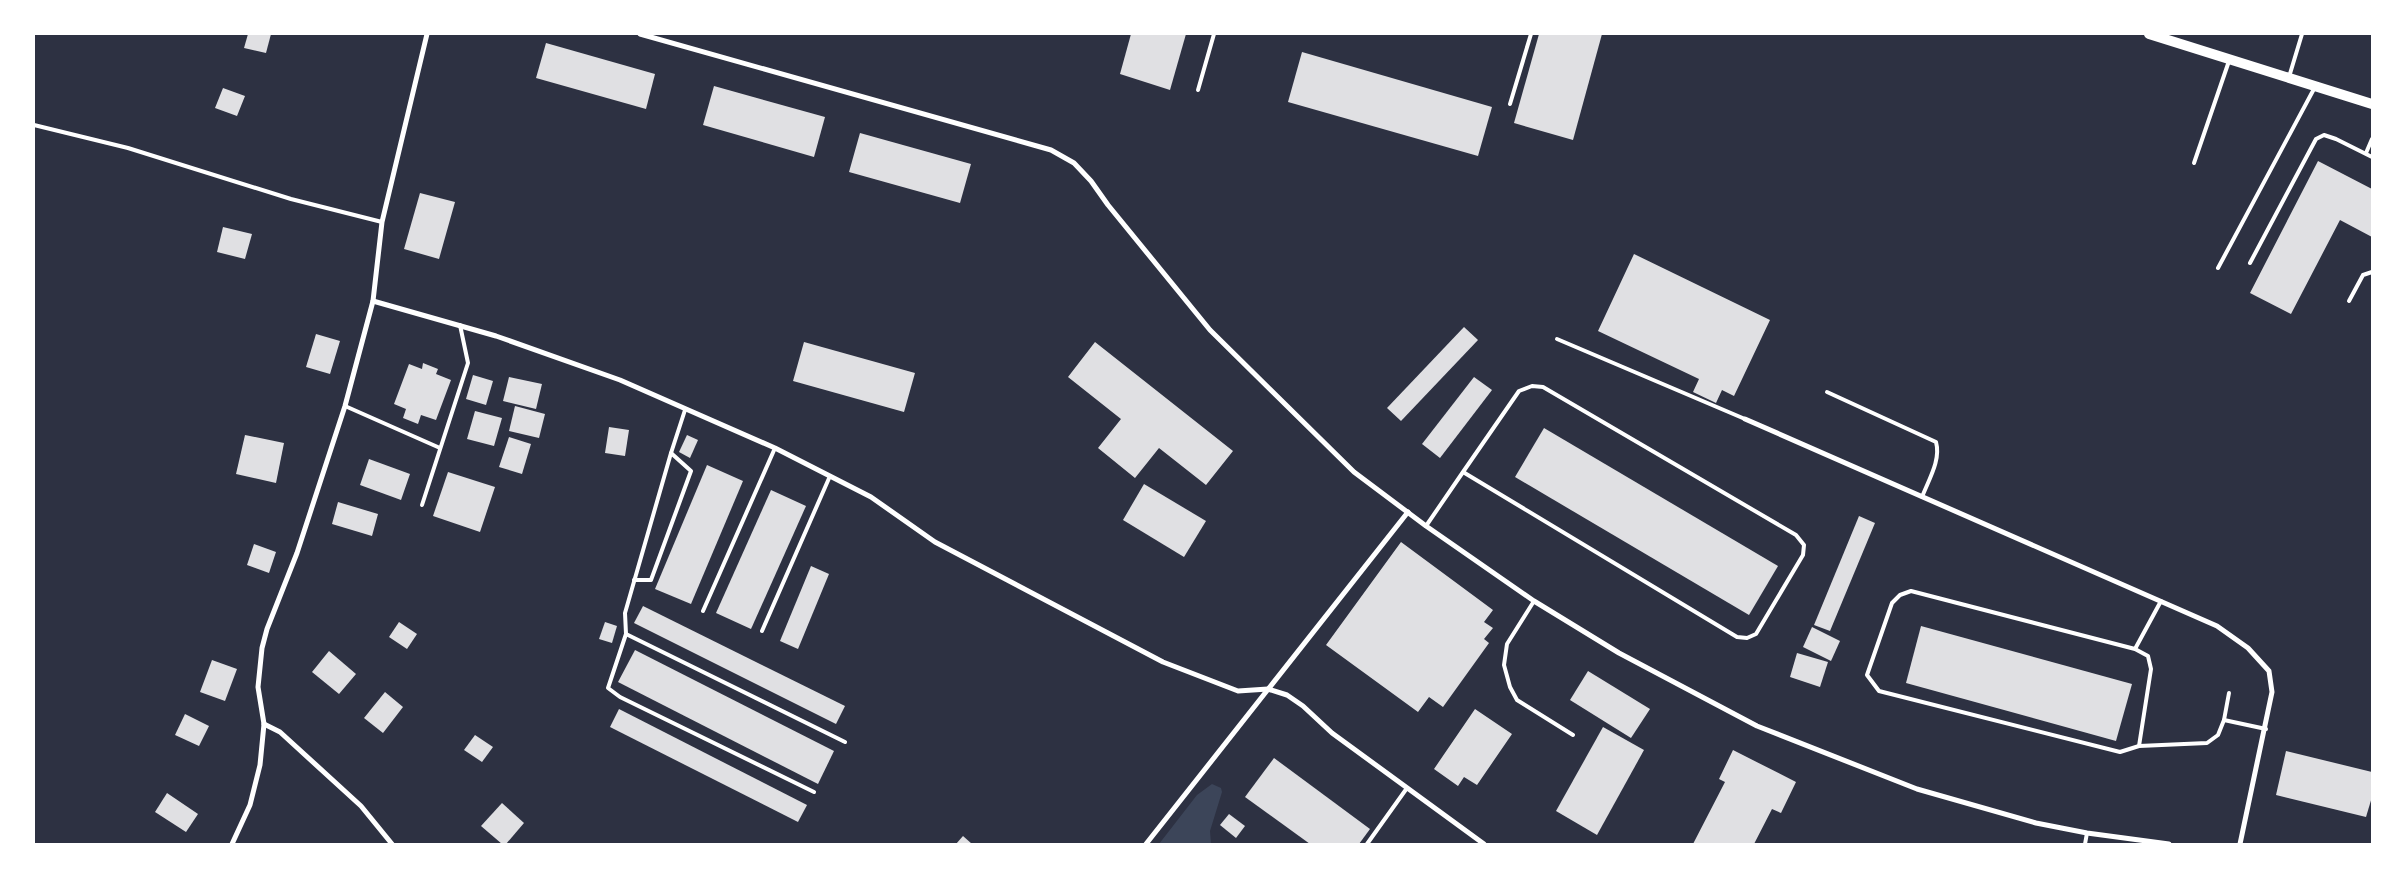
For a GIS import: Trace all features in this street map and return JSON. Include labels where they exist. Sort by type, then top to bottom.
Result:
[{"type":"main road","points":[[2149,34],[2372,104]]},
{"type":"street","points":[[232,844],[250,805],[257,780],[264,724],[258,687],[266,635],[297,552],[345,406],[373,301],[382,222],[428,34]]},
{"type":"street","points":[[640,34],[1050,150],[1074,163],[1091,180],[1210,330],[1354,472],[1426,526],[1534,601],[1619,653],[1757,726],[1917,789],[2036,823],[2087,833],[2170,844]]},
{"type":"street","points":[[373,301],[460,324],[620,380],[775,448],[871,497],[935,542],[1163,662],[1238,691],[1268,689],[1287,695],[1303,706],[1332,733],[1484,844]]},
{"type":"street","points":[[1745,419],[2217,626],[2248,648],[2269,671],[2272,692],[2266,729],[2240,844]]},
{"type":"street","points":[[1146,844],[1408,512]]},
{"type":"street","points":[[264,724],[280,732],[361,806],[392,844]]},
{"type":"lane","points":[[1198,90],[1214,34]]},
{"type":"lane","points":[[1510,104],[1531,34]]},
{"type":"lane","points":[[2289,77],[2302,34]]},
{"type":"lane","points":[[2194,163],[2230,58]]},
{"type":"lane","points":[[2218,268],[2316,85]]},
{"type":"lane","points":[[34,125],[128,148],[291,199],[382,222]]},
{"type":"lane","points":[[2250,263],[2316,139],[2324,135],[2372,157]]},
{"type":"lane","points":[[2366,153],[2372,140]]},
{"type":"lane","points":[[2349,302],[2363,275],[2372,272]]},
{"type":"lane","points":[[422,505],[468,363],[460,324]]},
{"type":"lane","points":[[1557,339],[1745,419]]},
{"type":"lane","points":[[1426,526],[1463,472],[1519,391],[1532,386],[1543,387],[1796,536],[1804,545],[1803,555],[1756,634],[1747,638],[1737,637],[1463,472]]},
{"type":"lane","points":[[1827,392],[1936,442],[1939,451],[1937,459],[1922,497]]},
{"type":"lane","points":[[345,406],[440,448]]},
{"type":"lane","points":[[685,410],[634,580],[625,613],[626,634],[608,688],[610,691],[814,792]]},
{"type":"lane","points":[[703,611],[775,448]]},
{"type":"lane","points":[[634,580],[652,580],[691,471],[671,452]]},
{"type":"lane","points":[[762,631],[830,476]]},
{"type":"lane","points":[[2139,746],[2151,669],[2148,656],[2135,649],[1911,592],[1900,595],[1892,603],[1867,675],[1879,691],[2120,752],[2139,746],[2207,743],[2218,735],[2224,720],[2229,693]]},
{"type":"lane","points":[[1534,601],[1507,644],[1504,664],[1510,687],[1517,700],[1573,735]]},
{"type":"lane","points":[[2135,649],[2160,601]]},
{"type":"lane","points":[[626,634],[845,742]]},
{"type":"lane","points":[[2224,720],[2266,729]]},
{"type":"lane","points":[[1367,844],[1407,788]]},
{"type":"lane","points":[[2085,844],[2087,833]]},
{"type":"shaded area","points":[[1212,784],[1221,788],[1222,792],[1210,831],[1211,844],[1159,844],[1197,795]]},
{"type":"building","points":[[248,34],[271,34],[266,53],[244,48]]},
{"type":"building","points":[[1131,34],[1186,34],[1170,90],[1120,74]]},
{"type":"building","points":[[1539,34],[1602,34],[1573,140],[1514,123]]},
{"type":"building","points":[[546,43],[655,74],[646,109],[536,78]]},
{"type":"building","points":[[1302,52],[1492,107],[1478,156],[1288,102]]},
{"type":"building","points":[[714,86],[825,117],[814,157],[703,125]]},
{"type":"building","points":[[223,88],[245,96],[237,116],[215,108]]},
{"type":"building","points":[[860,133],[971,164],[960,203],[849,172]]},
{"type":"building","points":[[2318,161],[2372,189],[2372,237],[2340,220],[2291,314],[2250,293]]},
{"type":"building","points":[[420,193],[455,202],[439,259],[404,249]]},
{"type":"building","points":[[223,227],[252,234],[245,259],[217,252]]},
{"type":"building","points":[[1634,254],[1770,320],[1734,396],[1722,390],[1716,403],[1693,392],[1699,379],[1598,331]]},
{"type":"building","points":[[1464,327],[1478,340],[1401,421],[1387,408]]},
{"type":"building","points":[[316,334],[340,341],[330,374],[306,367]]},
{"type":"building","points":[[804,342],[915,373],[904,412],[793,381]]},
{"type":"building","points":[[1095,342],[1233,451],[1206,485],[1159,448],[1135,478],[1098,448],[1121,419],[1068,377]]},
{"type":"building","points":[[423,363],[438,369],[436,374],[451,380],[436,420],[421,415],[418,424],[403,418],[406,409],[394,404],[409,364],[422,369]]},
{"type":"building","points":[[473,375],[493,381],[486,405],[466,399]]},
{"type":"building","points":[[509,377],[542,384],[536,409],[503,401]]},
{"type":"building","points":[[1474,377],[1492,390],[1440,458],[1422,444]]},
{"type":"building","points":[[515,406],[545,414],[539,438],[509,431]]},
{"type":"building","points":[[475,411],[502,418],[494,446],[467,439]]},
{"type":"building","points":[[609,427],[629,430],[625,456],[605,453]]},
{"type":"building","points":[[1544,428],[1778,566],[1749,615],[1515,477]]},
{"type":"building","points":[[245,435],[284,443],[276,483],[236,474]]},
{"type":"building","points":[[687,435],[698,440],[690,458],[679,452]]},
{"type":"building","points":[[509,437],[531,444],[522,474],[499,467]]},
{"type":"building","points":[[369,459],[410,474],[401,500],[360,485]]},
{"type":"building","points":[[707,465],[743,481],[691,604],[655,589]]},
{"type":"building","points":[[448,472],[495,487],[480,532],[433,516]]},
{"type":"building","points":[[1144,484],[1206,521],[1184,557],[1123,520]]},
{"type":"building","points":[[771,490],[806,506],[751,629],[716,613]]},
{"type":"building","points":[[338,502],[378,514],[372,536],[332,524]]},
{"type":"building","points":[[1859,516],[1875,523],[1830,631],[1814,625]]},
{"type":"building","points":[[1401,542],[1493,610],[1484,622],[1493,628],[1484,639],[1489,643],[1443,707],[1429,697],[1418,712],[1326,645]]},
{"type":"building","points":[[254,544],[276,552],[269,573],[247,565]]},
{"type":"building","points":[[811,566],[829,574],[798,649],[780,641]]},
{"type":"building","points":[[643,606],[845,706],[836,724],[634,623]]},
{"type":"building","points":[[399,622],[417,634],[407,649],[389,637]]},
{"type":"building","points":[[605,622],[617,626],[612,643],[599,639]]},
{"type":"building","points":[[1921,626],[2132,684],[2116,741],[1906,683]]},
{"type":"building","points":[[1812,627],[1840,641],[1831,661],[1803,647]]},
{"type":"building","points":[[635,650],[834,751],[818,784],[618,682]]},
{"type":"building","points":[[329,651],[356,674],[339,694],[312,672]]},
{"type":"building","points":[[1797,653],[1828,662],[1820,687],[1790,677]]},
{"type":"building","points":[[212,660],[237,669],[225,701],[200,692]]},
{"type":"building","points":[[1588,671],[1650,709],[1631,738],[1570,700]]},
{"type":"building","points":[[385,692],[403,707],[383,733],[364,718]]},
{"type":"building","points":[[619,709],[807,805],[798,822],[610,727]]},
{"type":"building","points":[[1475,709],[1512,734],[1477,785],[1464,777],[1458,786],[1434,769]]},
{"type":"building","points":[[185,714],[209,726],[199,746],[175,735]]},
{"type":"building","points":[[1603,727],[1644,750],[1597,835],[1556,811]]},
{"type":"building","points":[[475,735],[493,747],[482,762],[464,750]]},
{"type":"building","points":[[1733,750],[1796,782],[1781,813],[1772,809],[1754,844],[1693,844],[1725,782],[1719,779]]},
{"type":"building","points":[[2286,751],[2372,772],[2372,797],[2366,817],[2276,795]]},
{"type":"building","points":[[1274,758],[1370,829],[1359,844],[1310,844],[1245,797]]},
{"type":"building","points":[[167,793],[198,814],[186,832],[155,812]]},
{"type":"building","points":[[502,803],[524,823],[506,844],[502,844],[481,826]]},
{"type":"building","points":[[1229,814],[1245,826],[1236,838],[1220,825]]},
{"type":"building","points":[[963,836],[972,844],[956,844]]}]
